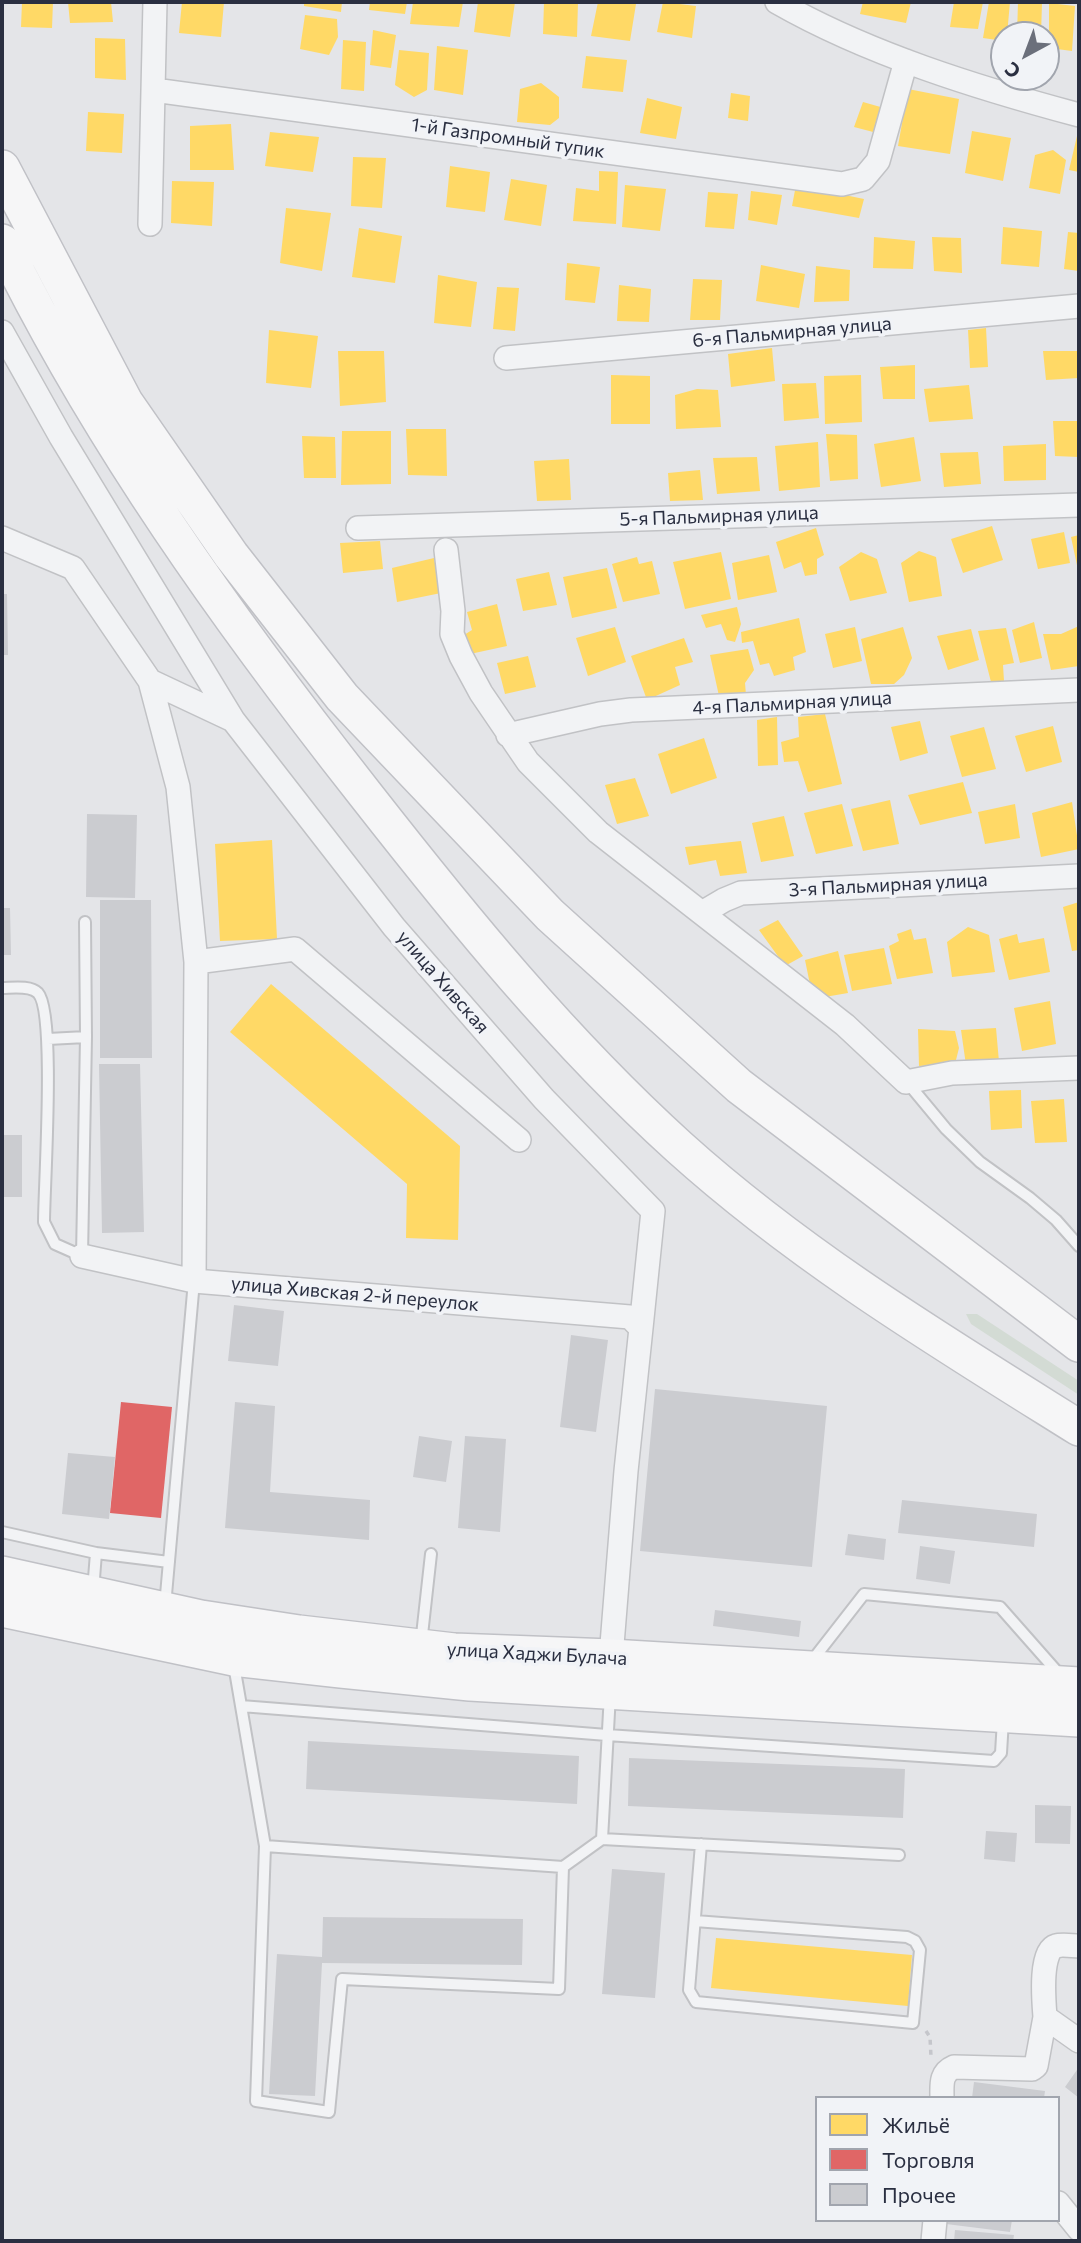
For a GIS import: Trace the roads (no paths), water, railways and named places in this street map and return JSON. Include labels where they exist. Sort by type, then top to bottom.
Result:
[{"type":"main road","points":[[2,168],[125,402],[231,555],[342,698],[550,915],[739,1086],[1079,1344]]},
{"type":"main road","points":[[2,242],[107,431],[203,579],[405,846],[544,1012],[678,1146],[824,1265],[1079,1428]]},
{"type":"main road","name":"улица Хаджи Булача","points":[[2,1574],[201,1618],[299,1633],[454,1651],[610,1674],[1003,1714],[1079,1719]]},
{"type":"main road","name":"улица Хаджи Булача","points":[[2,1609],[233,1658],[470,1683],[610,1674],[805,1670],[1074,1685]]},
{"type":"street","points":[[150,224],[155,2]]},
{"type":"street","points":[[777,2],[823,26],[906,61],[1079,115]]},
{"type":"street","name":"1-й Газпромный тупик","points":[[153,90],[842,184],[863,179],[878,161],[906,61]]},
{"type":"street","name":"6-я Пальмирная улица","points":[[506,358],[1079,306]]},
{"type":"street","points":[[2,332],[61,437],[233,720]]},
{"type":"street","name":"5-я Пальмирная улица","points":[[358,528],[1079,505]]},
{"type":"street","points":[[2,538],[73,568],[149,681],[178,787],[196,962],[194,1281]]},
{"type":"street","points":[[446,550],[453,611],[452,634],[461,656],[481,693],[528,762],[598,832],[845,1025],[906,1082],[952,1073],[1079,1068]]},
{"type":"street","name":"улица Хивская","points":[[149,681],[233,720],[394,927],[544,1099],[653,1211],[636,1322],[610,1674]]},
{"type":"street","name":"4-я Пальмирная улица","points":[[508,735],[631,710],[1079,690]]},
{"type":"street","name":"3-я Пальмирная улица","points":[[702,913],[741,893],[1079,876]]},
{"type":"street","points":[[196,962],[295,949],[519,1140]]},
{"type":"street","name":"улица Хивская 2-й переулок","points":[[82,1256],[194,1281],[636,1322]]},
{"type":"street","points":[[942,2096],[945,2073],[954,2067],[1032,2069],[1038,2061],[1045,2017],[1043,1994],[1046,1957],[1049,1950],[1056,1946],[1079,1946]]},
{"type":"street","points":[[1045,2017],[1079,2041]]},
{"type":"street","points":[[1060,2205],[1079,2229]]},
{"type":"street","points":[[933,2241],[935,2222]]},
{"type":"lane","points":[[2,988],[30,988],[39,993],[42,1002],[48,1040],[44,1222],[55,1244],[82,1256],[85,922]]},
{"type":"lane","points":[[48,1040],[86,1037]]},
{"type":"lane","points":[[906,1082],[946,1129],[980,1162],[1056,1220],[1079,1246]]},
{"type":"lane","points":[[165,1609],[194,1281]]},
{"type":"lane","points":[[2,1532],[96,1553],[169,1562]]},
{"type":"lane","points":[[93,1594],[96,1553]]},
{"type":"lane","points":[[420,1647],[431,1554]]},
{"type":"lane","points":[[805,1670],[864,1594],[1000,1607],[1074,1685]]},
{"type":"lane","points":[[233,1658],[265,1846],[256,2101],[329,2112],[342,1979],[559,1989],[562,1867]]},
{"type":"lane","points":[[601,1839],[610,1674]]},
{"type":"lane","points":[[241,1706],[607,1735],[994,1761],[1001,1753],[1003,1714]]},
{"type":"lane","points":[[265,1846],[562,1867],[601,1839],[900,1855]]},
{"type":"lane","points":[[695,1921],[907,1937],[915,1941],[920,1950],[913,2023],[696,2002],[689,1990],[701,1844]]}]
